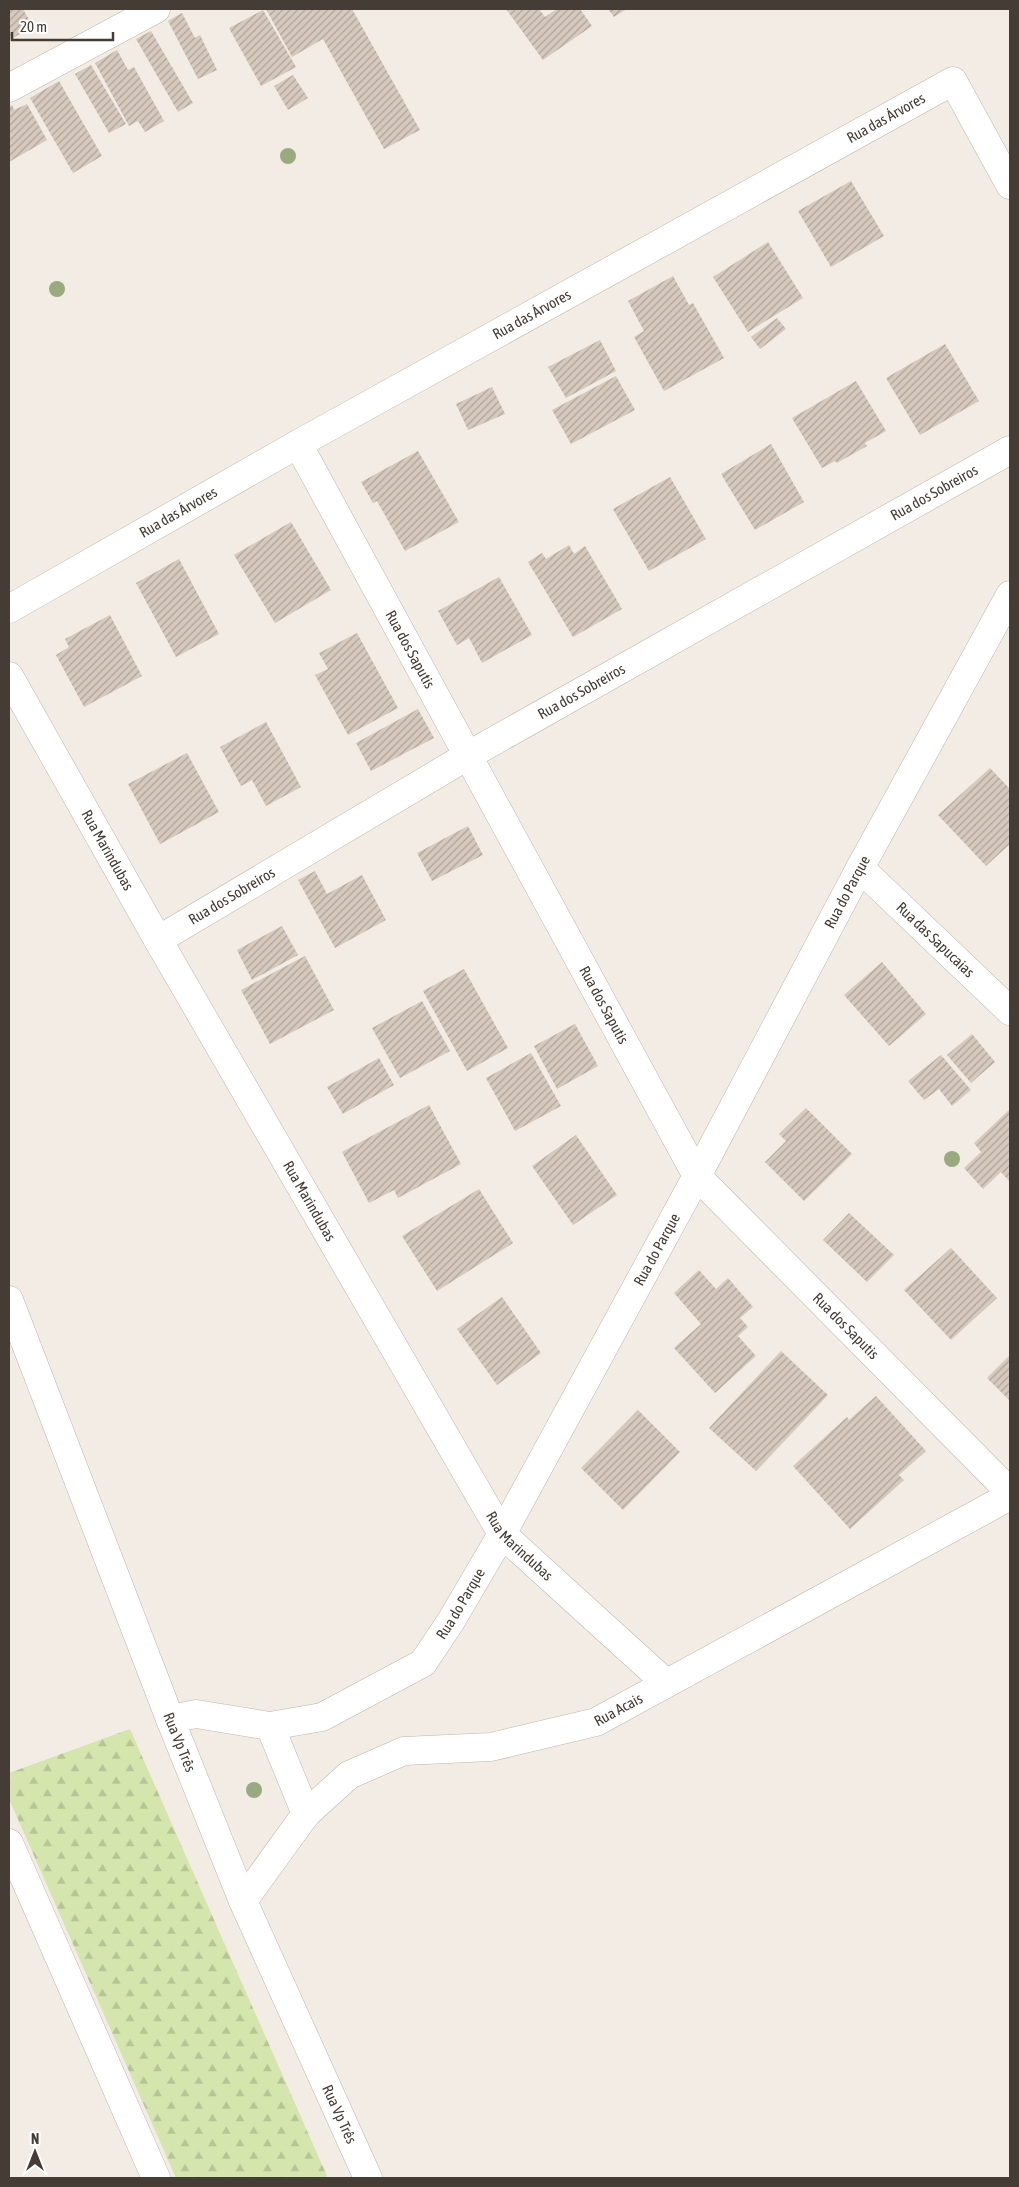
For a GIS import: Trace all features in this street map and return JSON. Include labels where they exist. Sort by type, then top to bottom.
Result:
[{"type":"street","points":[[9,88],[156,9]]},
{"type":"street","name":"Rua das Árvores","points":[[9,609],[298,444],[953,81],[1010,185]]},
{"type":"street","name":"Rua dos Saputis","points":[[298,444],[697,1176],[1010,1494]]},
{"type":"street","name":"Rua dos Sobreiros","points":[[158,940],[469,755],[1010,450]]},
{"type":"street","name":"Rua do Parque","points":[[170,1718],[196,1714],[270,1726],[322,1717],[423,1663],[451,1621],[502,1534],[697,1176],[860,868],[1010,595]]},
{"type":"street","name":"Rua Marindubas","points":[[9,676],[158,940],[502,1534],[666,1683]]},
{"type":"street","name":"Rua das Sapucaias","points":[[860,868],[1010,1011]]},
{"type":"street","name":"Rua Vp Três","points":[[9,1300],[170,1718],[243,1901],[368,2178]]},
{"type":"street","name":"Rua Acais","points":[[243,1901],[306,1814],[349,1775],[404,1751],[491,1747],[596,1722],[1010,1494]]},
{"type":"street","points":[[270,1726],[306,1814]]},
{"type":"street","points":[[9,1843],[156,2178]]},
{"type":"green space","points":[[130,1729],[327,2176],[326,2178],[176,2178],[9,1799],[9,1773]]},
{"type":"building","points":[[9,9],[23,9],[33,27],[9,40]]},
{"type":"building","points":[[266,9],[352,9],[420,130],[384,149],[323,39],[292,57]]},
{"type":"building","points":[[506,9],[539,9],[545,17],[557,9],[580,9],[592,26],[543,60]]},
{"type":"building","points":[[608,9],[627,9],[614,17]]},
{"type":"building","points":[[263,10],[296,67],[261,86],[229,28]]},
{"type":"building","points":[[182,13],[195,38],[200,35],[217,70],[198,79],[168,21]]},
{"type":"building","points":[[151,31],[193,103],[178,112],[136,39]]},
{"type":"building","points":[[117,50],[128,70],[134,67],[164,121],[145,132],[138,121],[129,126],[95,63]]},
{"type":"building","points":[[91,65],[126,124],[109,133],[75,74]]},
{"type":"building","points":[[293,75],[308,98],[288,110],[274,86]]},
{"type":"building","points":[[59,81],[102,156],[73,173],[30,98]]},
{"type":"building","points":[[27,104],[47,140],[9,162],[9,106],[12,105],[14,110]]},
{"type":"building","points":[[851,181],[884,236],[831,267],[798,211]]},
{"type":"building","points":[[768,242],[803,298],[748,332],[713,277]]},
{"type":"building","points":[[673,276],[689,305],[693,303],[724,358],[664,391],[634,337],[644,331],[628,301]]},
{"type":"building","points":[[777,318],[786,329],[760,349],[751,337]]},
{"type":"building","points":[[600,340],[616,371],[566,398],[548,367]]},
{"type":"building","points":[[945,344],[979,401],[920,435],[886,378]]},
{"type":"building","points":[[616,376],[635,410],[571,444],[552,410]]},
{"type":"building","points":[[856,381],[886,431],[865,443],[867,446],[837,463],[835,461],[822,468],[792,418]]},
{"type":"building","points":[[492,387],[505,414],[468,430],[456,404]]},
{"type":"building","points":[[771,444],[804,502],[755,530],[721,474]]},
{"type":"building","points":[[418,451],[459,522],[405,551],[377,501],[373,503],[361,482]]},
{"type":"building","points":[[670,477],[706,539],[649,571],[613,509]]},
{"type":"building","points":[[291,522],[331,590],[275,623],[234,555]]},
{"type":"building","points":[[569,545],[574,554],[585,546],[622,609],[573,637],[528,562],[542,553],[546,559]]},
{"type":"building","points":[[179,559],[219,634],[176,657],[136,583]]},
{"type":"building","points":[[499,577],[532,635],[482,663],[469,638],[457,645],[438,611]]},
{"type":"building","points":[[110,615],[142,676],[84,707],[56,655],[69,647],[65,639]]},
{"type":"building","points":[[357,633],[398,708],[348,735],[315,675],[328,669],[319,653]]},
{"type":"building","points":[[418,709],[434,738],[371,771],[356,743]]},
{"type":"building","points":[[266,722],[301,787],[266,806],[252,780],[241,786],[220,747]]},
{"type":"building","points":[[187,753],[219,812],[160,844],[128,784]]},
{"type":"building","points":[[990,768],[1010,789],[1010,844],[986,866],[938,815]]},
{"type":"building","points":[[468,826],[483,855],[432,881],[417,853]]},
{"type":"building","points":[[315,871],[327,894],[362,875],[386,920],[335,948],[298,880]]},
{"type":"building","points":[[282,926],[298,955],[252,980],[237,950]]},
{"type":"building","points":[[305,956],[334,1010],[270,1044],[241,990]]},
{"type":"building","points":[[882,962],[926,1014],[889,1046],[844,995]]},
{"type":"building","points":[[464,969],[508,1048],[467,1071],[423,991]]},
{"type":"building","points":[[422,1001],[450,1051],[400,1078],[372,1028]]},
{"type":"building","points":[[575,1024],[598,1066],[557,1089],[534,1046]]},
{"type":"building","points":[[972,1034],[995,1062],[971,1083],[947,1055]]},
{"type":"building","points":[[531,1053],[561,1106],[515,1131],[486,1078]]},
{"type":"building","points":[[941,1055],[971,1090],[952,1106],[939,1089],[924,1100],[908,1081]]},
{"type":"building","points":[[379,1058],[394,1085],[343,1114],[327,1087]]},
{"type":"building","points":[[429,1105],[461,1164],[398,1198],[394,1190],[369,1203],[342,1152]]},
{"type":"building","points":[[806,1108],[852,1154],[804,1201],[765,1162],[786,1141],[779,1134]]},
{"type":"building","points":[[1010,1109],[1010,1182],[1001,1172],[983,1189],[964,1168],[981,1152],[974,1143]]},
{"type":"building","points":[[576,1135],[617,1195],[573,1225],[532,1166]]},
{"type":"building","points":[[479,1189],[513,1243],[437,1291],[402,1236]]},
{"type":"building","points":[[849,1213],[894,1255],[867,1282],[823,1240]]},
{"type":"building","points":[[951,1248],[997,1298],[951,1340],[904,1290]]},
{"type":"building","points":[[699,1270],[716,1289],[728,1278],[753,1307],[740,1318],[748,1327],[738,1336],[756,1356],[715,1393],[674,1348],[701,1324],[674,1293]]},
{"type":"building","points":[[502,1297],[541,1353],[497,1385],[457,1329]]},
{"type":"building","points":[[781,1351],[828,1395],[756,1471],[709,1428]]},
{"type":"building","points":[[1010,1355],[1010,1401],[987,1378]]},
{"type":"building","points":[[876,1396],[926,1451],[899,1475],[904,1480],[850,1529],[793,1466],[847,1417],[849,1420]]},
{"type":"building","points":[[638,1410],[680,1452],[623,1510],[581,1468]]}]
